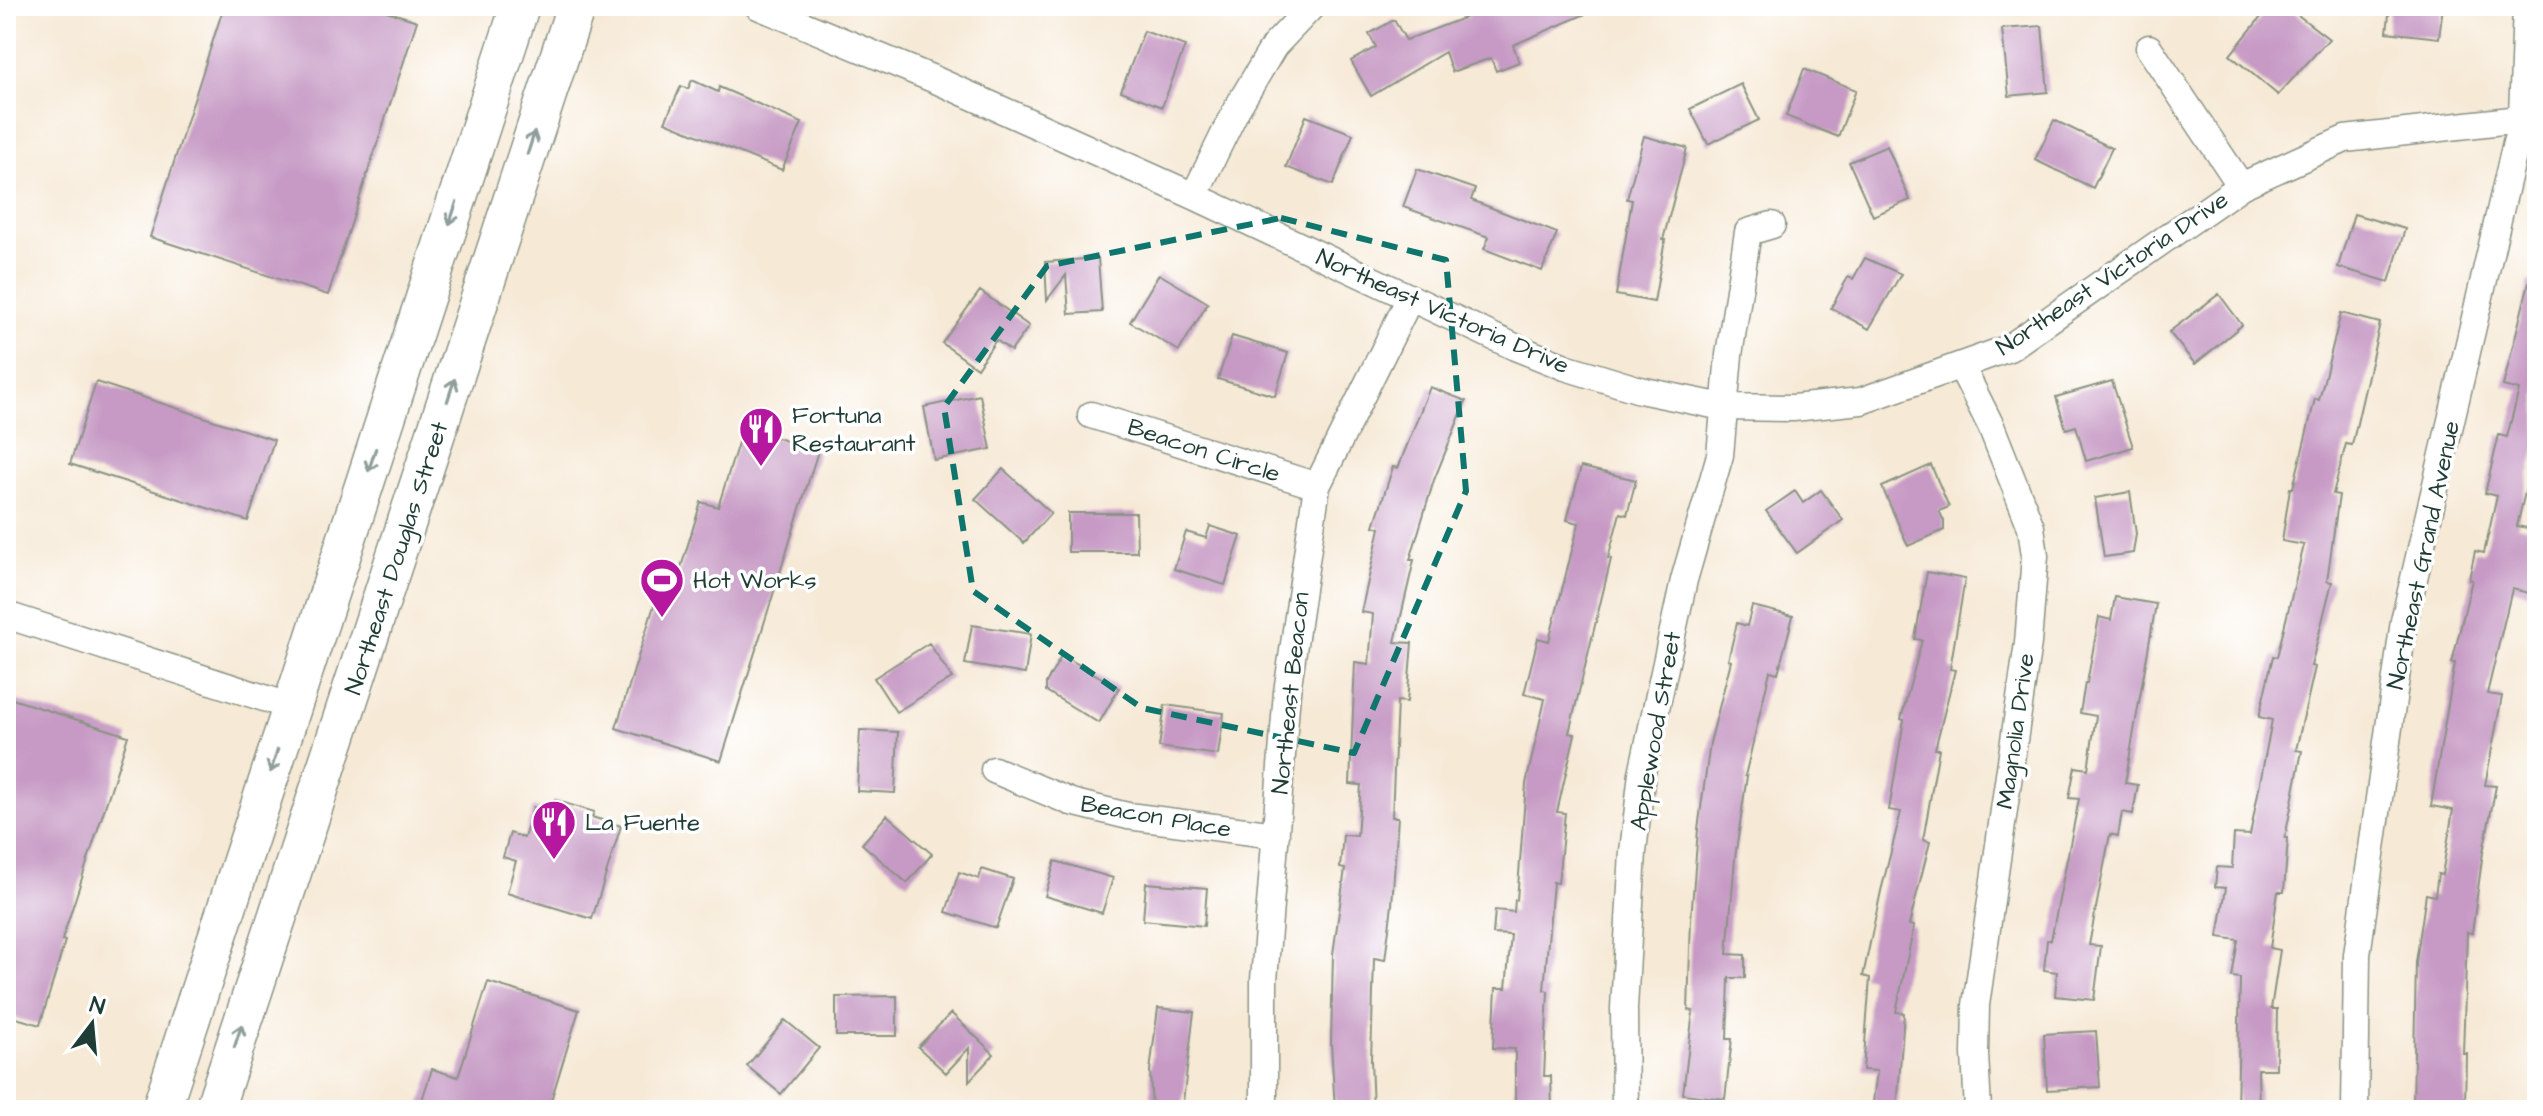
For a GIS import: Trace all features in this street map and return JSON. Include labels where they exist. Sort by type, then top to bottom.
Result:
[{"type":"main road","points":[[161,1110],[520,6]]},
{"type":"main road","name":"Northeast Douglas Street","points":[[214,1110],[576,6]]},
{"type":"main road","points":[[292,707],[315,722],[324,738],[324,777]]},
{"type":"street","name":"Northeast Victoria Drive","points":[[758,6],[938,81],[1194,196],[1515,347],[1565,367],[1640,390],[1723,407],[1793,408],[1861,401],[1961,366],[2009,348],[2241,186],[2345,139],[2529,117]]},
{"type":"street","points":[[1194,196],[1236,110],[1274,46],[1312,6]]},
{"type":"street","name":"Northeast Grand Avenue","points":[[2355,1110],[2357,955],[2404,621],[2529,117],[2526,6]]},
{"type":"street","points":[[2149,48],[2241,186]]},
{"type":"street","name":"Applewood Street","points":[[1625,1110],[1624,1008],[1633,852],[1642,773],[1684,580],[1720,455],[1723,407],[1748,232],[1772,225]]},
{"type":"street","name":"Northeast Beacon","points":[[1264,1110],[1264,980],[1287,692],[1317,486],[1410,298]]},
{"type":"street","name":"Magnolia Drive","points":[[1961,366],[1991,426],[2031,527],[2035,556],[2028,643],[1976,1005],[1978,1110]]},
{"type":"street","name":"Beacon Circle","points":[[1091,415],[1317,486]]},
{"type":"street","points":[[6,615],[292,707]]},
{"type":"street","name":"Beacon Place","points":[[994,770],[1071,802],[1128,816],[1276,835]]},
{"type":"highlighted area","points":[[1281,218],[1446,260],[1466,491],[1354,753],[1142,708],[973,591],[944,407],[1047,266]]},
{"type":"building","points":[[224,6],[371,6],[417,21],[328,295],[150,237]]},
{"type":"building","points":[[1466,6],[1604,6],[1513,45],[1519,62],[1496,71],[1491,58],[1452,72],[1445,52],[1371,96],[1351,61],[1376,47],[1369,34],[1394,20],[1406,40],[1469,16]]},
{"type":"building","points":[[2270,6],[2286,6],[2329,39],[2278,95],[2230,55]]},
{"type":"building","points":[[2390,6],[2443,6],[2439,38],[2387,32]]},
{"type":"building","points":[[2042,26],[2048,92],[2009,96],[2002,29]]},
{"type":"building","points":[[1144,31],[1185,46],[1162,107],[1121,91]]},
{"type":"building","points":[[1804,69],[1856,90],[1838,137],[1786,116]]},
{"type":"building","points":[[692,80],[718,92],[719,87],[802,123],[782,170],[665,122],[681,86],[688,89]]},
{"type":"building","points":[[1741,84],[1759,120],[1708,144],[1690,109]]},
{"type":"building","points":[[1306,116],[1353,134],[1333,185],[1286,167]]},
{"type":"building","points":[[2054,120],[2112,148],[2093,188],[2035,160]]},
{"type":"building","points":[[1644,136],[1687,148],[1663,240],[1654,302],[1616,295],[1632,200],[1627,199]]},
{"type":"building","points":[[1887,146],[1910,200],[1873,216],[1849,162]]},
{"type":"building","points":[[1417,169],[1475,189],[1471,200],[1557,233],[1542,271],[1484,249],[1489,237],[1403,207]]},
{"type":"building","points":[[2354,214],[2405,229],[2389,282],[2338,267]]},
{"type":"building","points":[[1098,258],[1102,312],[1069,314],[1066,275],[1047,300],[1045,262]]},
{"type":"building","points":[[1865,258],[1901,274],[1869,329],[1831,308],[1848,277],[1853,279]]},
{"type":"building","points":[[1159,274],[1208,303],[1179,351],[1130,322]]},
{"type":"building","points":[[2529,282],[2537,283],[2537,442],[2517,526],[2537,530],[2530,568],[2537,570],[2537,595],[2512,589],[2487,694],[2502,696],[2485,785],[2496,786],[2472,933],[2467,932],[2463,1053],[2466,1053],[2465,1108],[2413,1108],[2416,962],[2426,894],[2435,896],[2438,874],[2442,875],[2453,810],[2431,806],[2455,663],[2452,663],[2472,580],[2469,579],[2475,551],[2484,553],[2497,496],[2485,493],[2499,435],[2507,437],[2519,390],[2503,386]]},
{"type":"building","points":[[980,291],[1029,326],[1011,351],[996,340],[977,368],[942,343]]},
{"type":"building","points":[[2219,294],[2242,325],[2195,364],[2169,332]]},
{"type":"building","points":[[2341,313],[2380,323],[2352,445],[2346,444],[2333,494],[2339,495],[2327,581],[2332,582],[2311,666],[2315,667],[2296,750],[2302,751],[2285,838],[2288,838],[2284,892],[2278,892],[2270,948],[2280,950],[2271,1009],[2277,1009],[2276,1069],[2258,1069],[2259,1110],[2237,1110],[2240,978],[2232,977],[2238,940],[2218,937],[2226,888],[2215,887],[2217,867],[2232,868],[2234,834],[2250,835],[2272,720],[2259,717],[2304,545],[2282,541],[2290,488],[2293,488],[2315,399],[2319,400]]},
{"type":"building","points":[[1232,336],[1288,353],[1275,396],[1218,379]]},
{"type":"building","points":[[2112,381],[2133,447],[2086,461],[2076,426],[2066,429],[2056,397]]},
{"type":"building","points":[[96,382],[274,440],[248,521],[70,464]]},
{"type":"building","points":[[1430,387],[1466,401],[1434,480],[1410,560],[1414,560],[1395,642],[1412,643],[1407,702],[1397,701],[1392,817],[1398,817],[1392,905],[1385,960],[1374,958],[1373,1110],[1335,1110],[1331,1043],[1333,954],[1345,869],[1340,868],[1343,835],[1357,836],[1361,785],[1350,784],[1355,662],[1369,664],[1373,614],[1361,612],[1380,528],[1374,526],[1393,467],[1398,468]]},
{"type":"building","points":[[980,395],[991,449],[934,460],[924,407]]},
{"type":"building","points":[[743,427],[818,451],[721,761],[616,728],[661,583],[675,587],[701,502],[718,507]]},
{"type":"building","points":[[1931,465],[1949,507],[1939,511],[1944,530],[1908,546],[1882,487]]},
{"type":"building","points":[[1581,467],[1636,480],[1627,515],[1620,513],[1608,558],[1611,559],[1569,733],[1575,734],[1557,812],[1565,813],[1558,883],[1553,882],[1544,990],[1548,991],[1544,1076],[1551,1076],[1552,1110],[1515,1110],[1515,1049],[1493,1048],[1496,988],[1506,988],[1511,935],[1493,934],[1495,910],[1514,912],[1517,900],[1526,784],[1545,699],[1524,694],[1538,638],[1549,641],[1579,523],[1567,520]]},
{"type":"building","points":[[1003,469],[1051,513],[1024,543],[975,499]]},
{"type":"building","points":[[1821,490],[1843,520],[1797,553],[1766,511],[1795,491],[1803,503]]},
{"type":"building","points":[[2130,492],[2136,534],[2133,553],[2104,557],[2095,498]]},
{"type":"building","points":[[1068,513],[1136,513],[1137,552],[1068,552]]},
{"type":"building","points":[[1210,526],[1241,536],[1225,585],[1174,569],[1186,532],[1206,538]]},
{"type":"building","points":[[1927,572],[1965,579],[1950,669],[1955,670],[1935,749],[1939,749],[1923,840],[1930,842],[1909,925],[1914,926],[1896,1012],[1904,1013],[1897,1110],[1872,1110],[1877,1071],[1863,1070],[1870,978],[1863,976],[1901,812],[1889,810],[1904,720],[1901,719],[1922,640],[1915,639]]},
{"type":"building","points":[[2115,597],[2156,604],[2125,783],[2138,785],[2133,814],[2122,812],[2118,836],[2110,834],[2089,945],[2101,946],[2094,1000],[2055,996],[2057,972],[2044,970],[2047,940],[2051,940],[2079,799],[2069,798],[2075,767],[2088,769],[2096,716],[2080,713],[2085,683],[2099,617],[2111,620]]},
{"type":"building","points":[[1752,606],[1793,616],[1778,673],[1770,671],[1745,776],[1727,954],[1745,955],[1745,978],[1729,978],[1727,1039],[1732,1039],[1725,1099],[1683,1094],[1693,1011],[1688,1010],[1691,920],[1698,829],[1710,743],[1731,661],[1728,660],[1737,623],[1747,626]]},
{"type":"building","points":[[972,625],[1031,634],[1025,674],[965,664]]},
{"type":"building","points":[[929,643],[952,678],[896,712],[874,678]]},
{"type":"building","points":[[1062,655],[1119,688],[1099,723],[1046,691],[1046,683]]},
{"type":"building","points":[[6,697],[128,736],[62,940],[65,941],[40,1025],[6,1015]]},
{"type":"building","points":[[1165,705],[1224,713],[1218,755],[1159,747]]},
{"type":"building","points":[[860,730],[898,732],[895,793],[857,791]]},
{"type":"building","points":[[554,800],[594,812],[592,817],[621,826],[592,919],[507,893],[516,861],[503,857],[510,833],[524,838],[533,807],[550,813]]},
{"type":"building","points":[[887,815],[932,854],[907,883],[862,844]]},
{"type":"building","points":[[1055,861],[1113,878],[1102,913],[1045,896]]},
{"type":"building","points":[[982,869],[1013,879],[996,928],[946,912],[959,872],[979,879]]},
{"type":"building","points":[[1146,883],[1207,888],[1204,926],[1143,920]]},
{"type":"building","points":[[488,982],[579,1010],[548,1110],[444,1110],[421,1103],[432,1069],[458,1077]]},
{"type":"building","points":[[897,996],[897,1036],[836,1036],[836,997]]},
{"type":"building","points":[[1158,1008],[1194,1012],[1182,1110],[1152,1110],[1150,1071]]},
{"type":"building","points":[[951,1013],[994,1054],[969,1081],[969,1048],[946,1073],[918,1047]]},
{"type":"building","points":[[785,1020],[819,1048],[781,1094],[747,1066]]},
{"type":"building","points":[[2096,1031],[2100,1087],[2047,1090],[2044,1034]]},
{"type":"place","name":"Fortuna Restaurant","points":[[761,468]]},
{"type":"place","name":"Hot Works","points":[[662,619]]},
{"type":"place","name":"La Fuente","points":[[554,861]]}]
